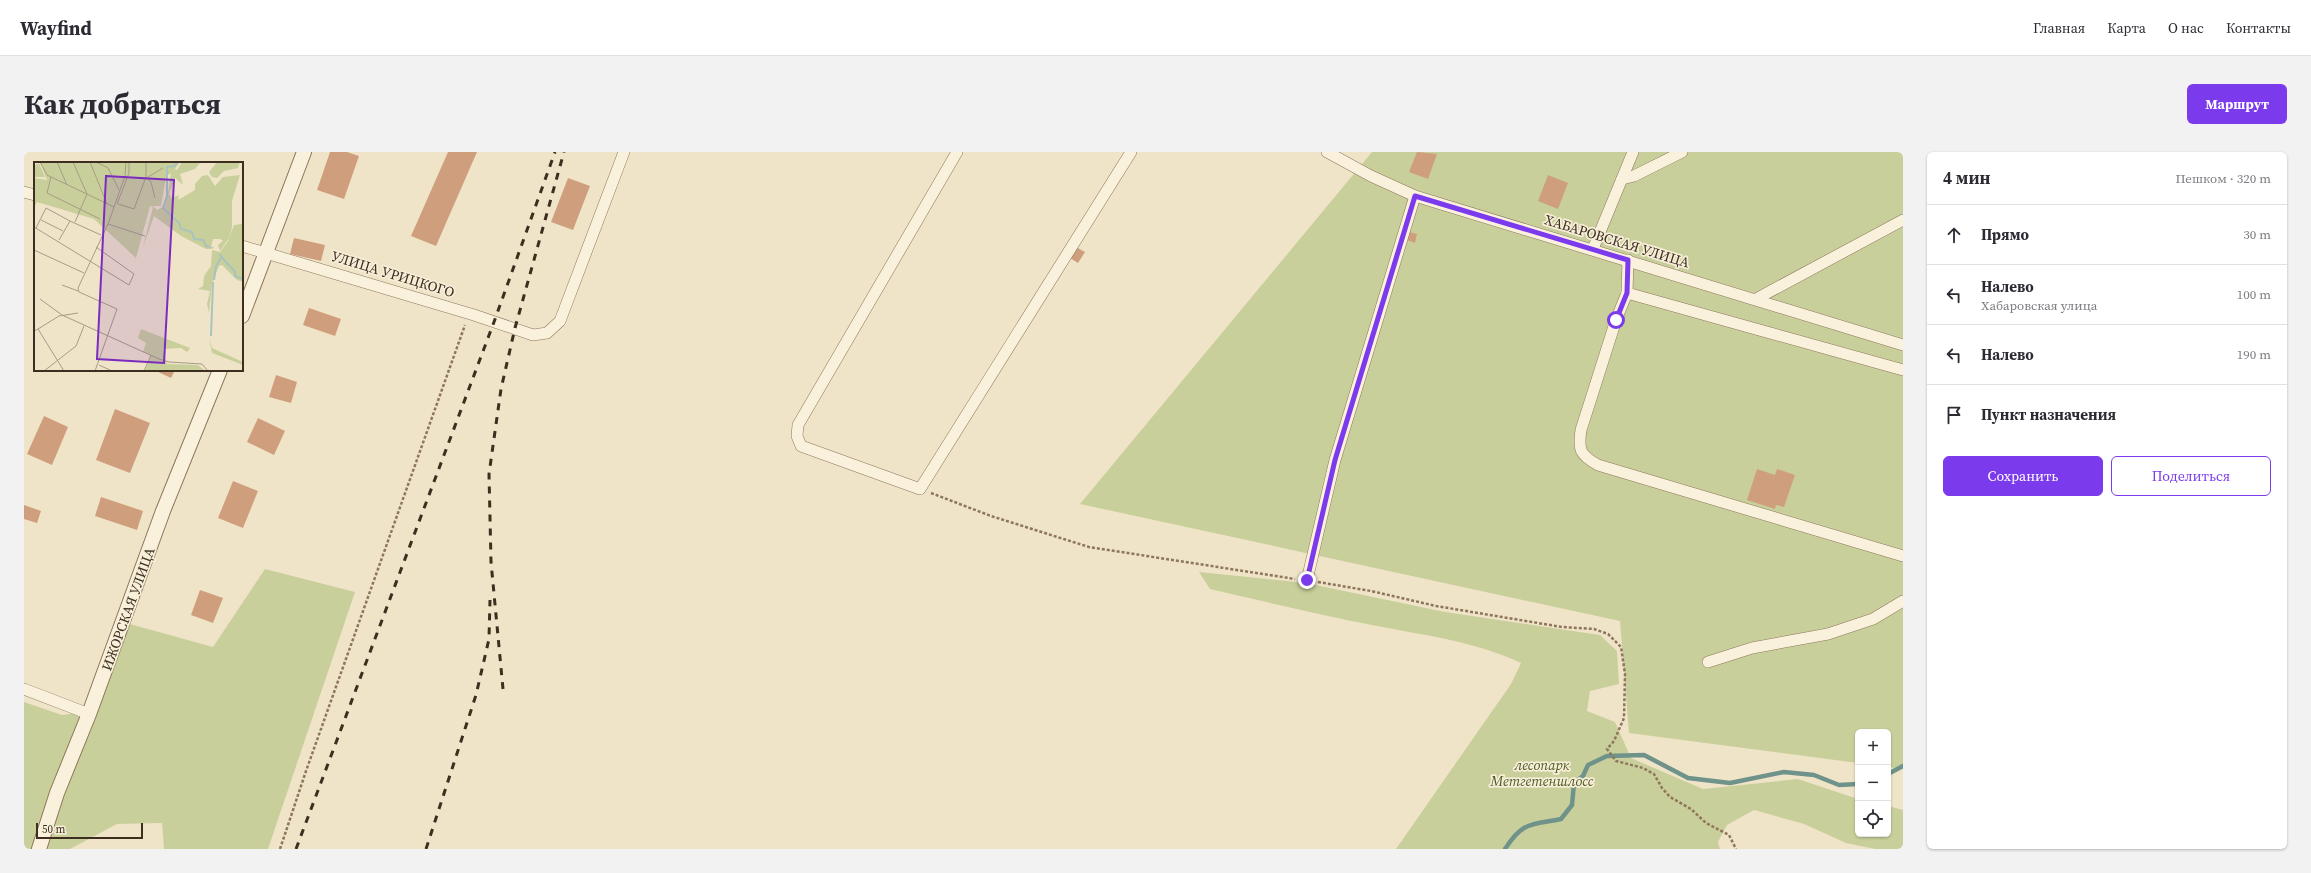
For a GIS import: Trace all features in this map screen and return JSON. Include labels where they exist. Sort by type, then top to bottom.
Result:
[{"type":"street","points":[[243,314],[268,252],[304,152]]},
{"type":"street","name":"УЛИЦА УРИЦКОГО","points":[[243,246],[268,252],[469,313],[534,335],[547,333],[560,321],[624,152]]},
{"type":"street","points":[[957,152],[798,425],[797,436],[801,446],[920,489],[1131,152]]},
{"type":"street","name":"ХАБАРОВСКАЯ УЛИЦА","points":[[1327,152],[1371,176],[1415,196],[1756,299],[1903,346]]},
{"type":"street","points":[[1593,249],[1633,152]]},
{"type":"street","points":[[1622,179],[1634,176],[1682,152]]},
{"type":"street","points":[[24,192],[34,195]]},
{"type":"street","points":[[1307,580],[1335,460],[1415,196]]},
{"type":"street","points":[[1756,299],[1903,220]]},
{"type":"street","points":[[1628,260],[1627,293],[1616,320],[1581,430],[1579,447],[1586,458],[1598,465],[1903,556]]},
{"type":"street","points":[[1627,293],[1903,370]]},
{"type":"street","name":"ИЖОРСКАЯ УЛИЦА","points":[[39,849],[57,793],[90,714],[163,511],[220,371]]},
{"type":"street","points":[[1708,662],[1752,648],[1828,634],[1872,619],[1903,601]]},
{"type":"street","points":[[24,689],[90,714]]},
{"type":"path","points":[[280,849],[314,748],[469,313]]},
{"type":"path","points":[[920,489],[991,516],[1089,546],[1307,580],[1370,591],[1436,606],[1562,627],[1594,629],[1608,634],[1621,647],[1625,674],[1624,718],[1614,741],[1607,749],[1616,761],[1643,768],[1654,774],[1662,788],[1670,797],[1692,809],[1706,823],[1730,836],[1736,849]]},
{"type":"green space","points":[[1372,152],[1903,152],[1903,769],[1891,767],[1891,729],[1855,729],[1855,763],[1629,733],[1620,621],[1080,504]]},
{"type":"green space","points":[[265,569],[355,592],[268,849],[164,849],[162,823],[117,824],[70,849],[24,849],[24,702],[62,715],[91,711],[119,621],[213,647]]},
{"type":"green space","name":"лесопарк Метгетеншлосс","points":[[1199,572],[1306,583],[1445,612],[1600,635],[1617,651],[1619,684],[1590,691],[1587,711],[1615,722],[1631,758],[1703,789],[1798,779],[1855,798],[1855,837],[1891,837],[1891,807],[1903,810],[1903,849],[1875,849],[1846,843],[1804,824],[1754,810],[1727,825],[1718,842],[1720,849],[1396,849],[1511,684],[1521,663],[1468,644],[1377,626],[1210,589]]},
{"type":"building","points":[[330,152],[347,152],[359,156],[344,199],[317,190]]},
{"type":"building","points":[[448,152],[477,152],[436,246],[411,236]]},
{"type":"building","points":[[1417,152],[1437,154],[1428,179],[1409,172]]},
{"type":"building","points":[[1548,175],[1568,183],[1558,209],[1538,201]]},
{"type":"building","points":[[568,178],[590,186],[573,230],[551,222]]},
{"type":"building","points":[[1409,232],[1417,234],[1415,243],[1407,240]]},
{"type":"building","points":[[294,238],[325,245],[321,261],[290,254]]},
{"type":"building","points":[[1076,247],[1085,252],[1078,263],[1070,258]]},
{"type":"building","points":[[309,308],[341,319],[335,336],[303,325]]},
{"type":"building","points":[[156,371],[174,371],[171,378]]},
{"type":"building","points":[[276,375],[297,382],[291,403],[269,397]]},
{"type":"building","points":[[115,409],[150,423],[130,473],[96,460]]},
{"type":"building","points":[[44,416],[68,427],[52,465],[27,454]]},
{"type":"building","points":[[258,418],[285,431],[274,455],[247,442]]},
{"type":"building","points":[[1757,469],[1775,475],[1777,469],[1795,475],[1784,507],[1776,505],[1775,509],[1747,500]]},
{"type":"building","points":[[233,481],[258,491],[243,528],[218,518]]},
{"type":"building","points":[[101,497],[143,511],[137,530],[95,516]]},
{"type":"building","points":[[24,505],[41,511],[37,523],[24,519]]},
{"type":"building","points":[[200,590],[223,598],[213,623],[191,615]]},
{"type":"waterway","points":[[1505,849],[1517,833],[1528,826],[1561,819],[1572,805],[1574,783],[1583,776],[1588,765],[1607,756],[1644,755],[1688,778],[1730,783],[1784,772],[1814,775],[1839,785],[1855,784]]},
{"type":"waterway","points":[[1891,772],[1903,766]]},
{"type":"railway","points":[[296,849],[494,322],[555,152]]},
{"type":"railway","points":[[503,689],[491,562],[489,474],[501,389],[515,328],[564,152]]},
{"type":"railway","points":[[426,849],[476,695],[489,639],[490,600]]},
{"type":"route","points":[[1307,580],[1335,460],[1415,196],[1628,260],[1627,293],[1616,320]]}]
